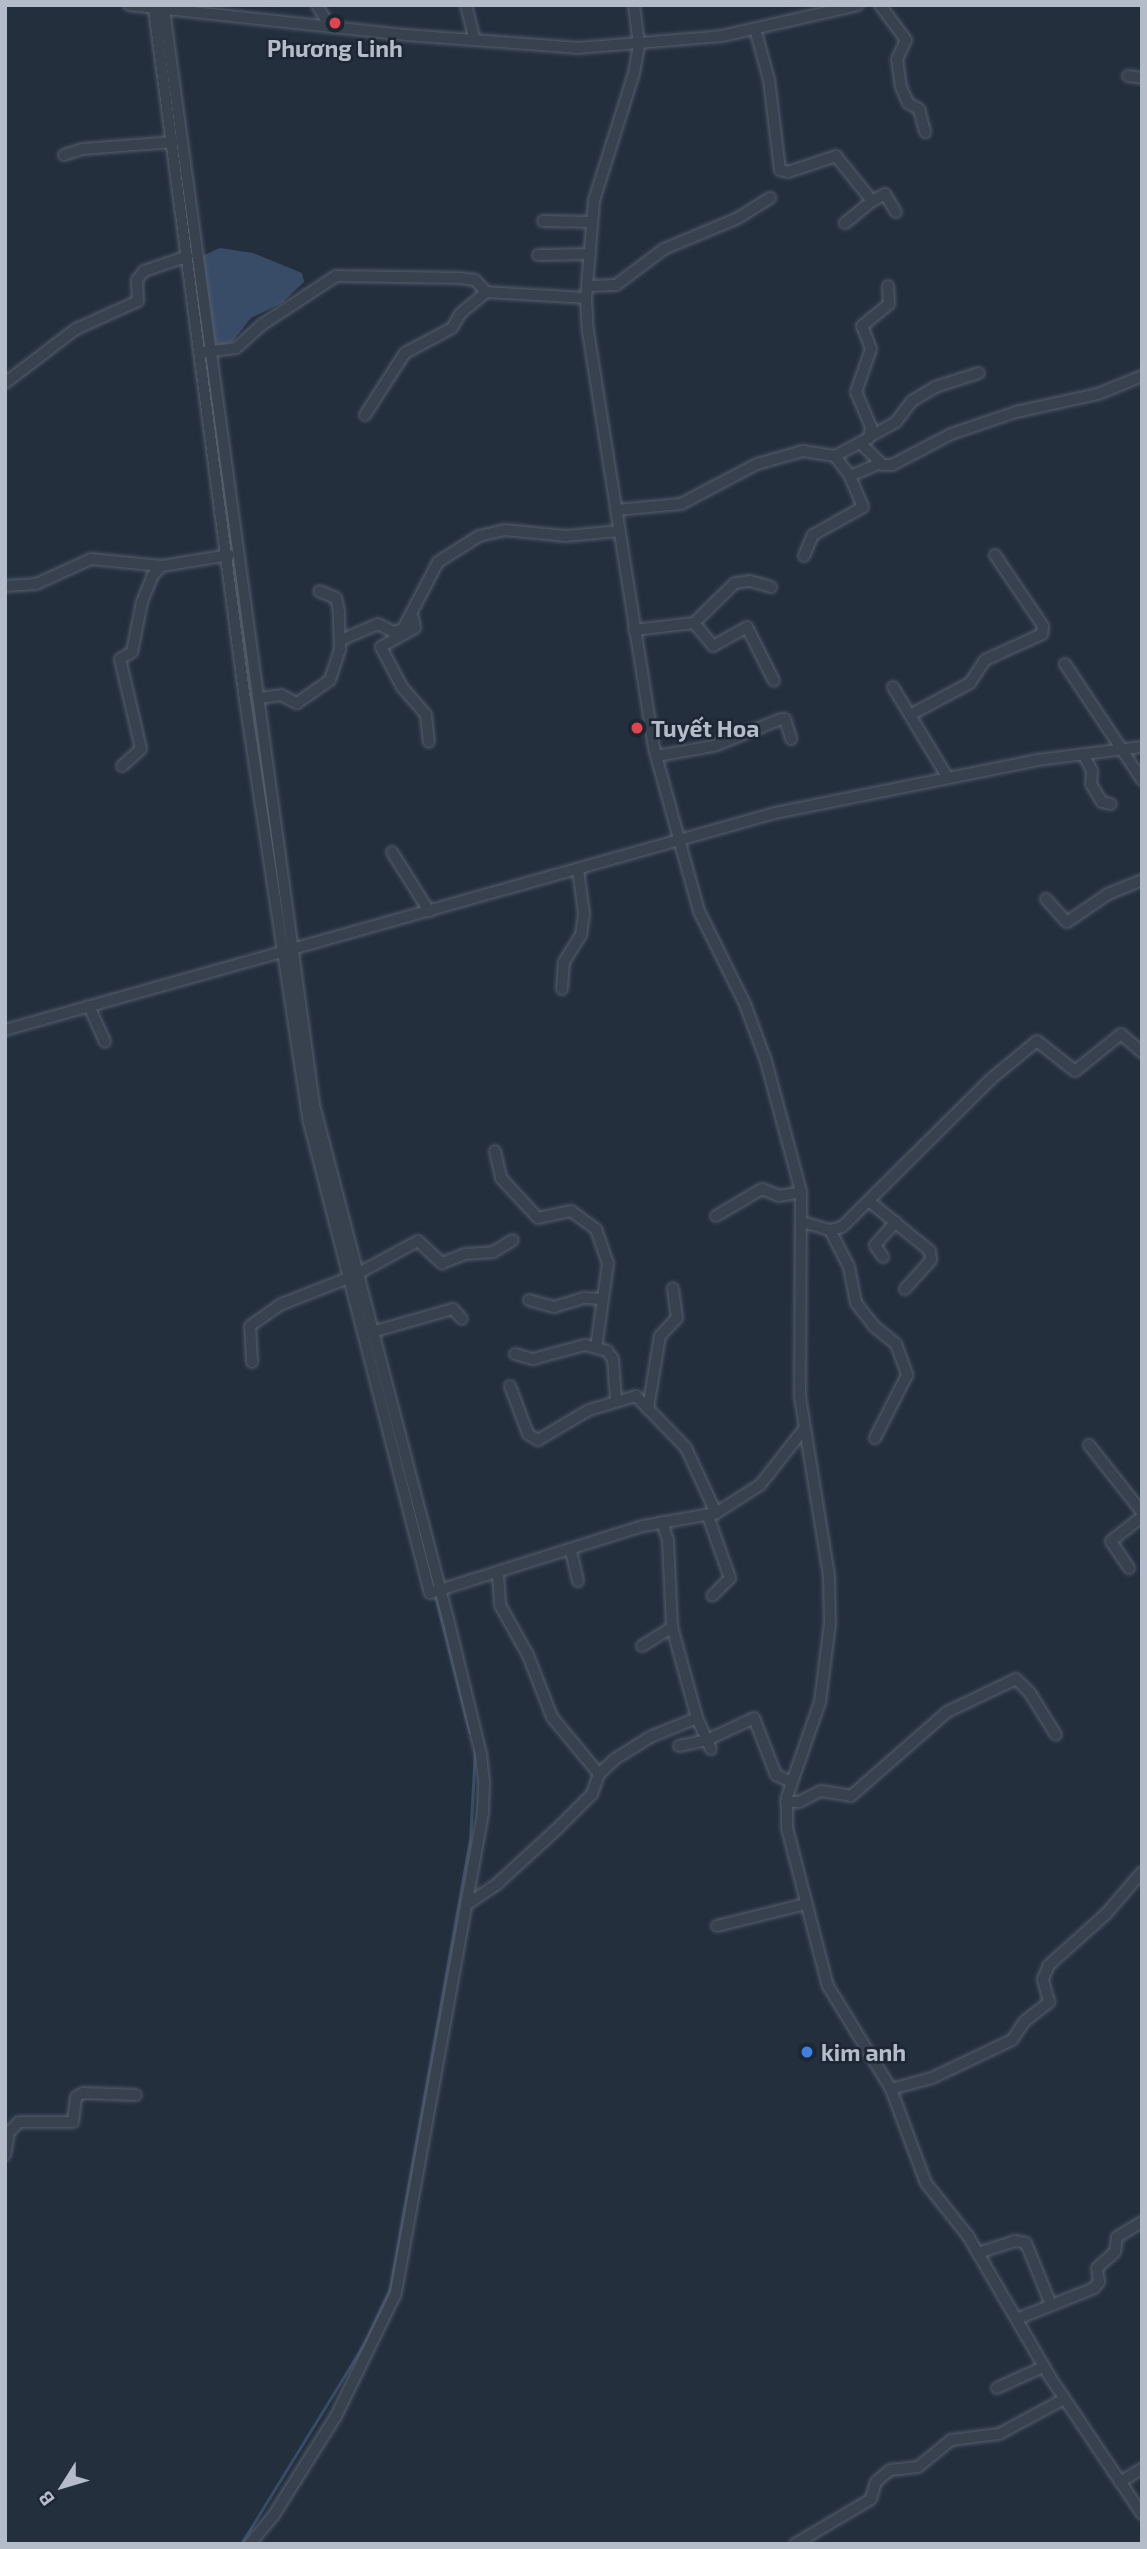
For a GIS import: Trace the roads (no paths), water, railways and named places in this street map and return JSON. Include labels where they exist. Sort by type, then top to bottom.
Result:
[{"type":"street","points":[[129,5],[330,27],[577,48],[639,45],[755,29],[858,5]]},
{"type":"street","points":[[317,5],[330,27]]},
{"type":"street","points":[[467,5],[475,40]]},
{"type":"street","points":[[634,5],[639,45],[634,73],[600,173],[592,222],[587,292],[615,510],[657,756],[699,911],[745,1004],[766,1061],[801,1192],[804,1429],[829,1577],[830,1623],[820,1702],[791,1782],[786,1802],[787,1828],[828,1986],[891,2089],[926,2183],[978,2253],[1043,2367],[1142,2514]]},
{"type":"street","points":[[880,5],[907,42],[897,59],[901,87],[908,103],[920,111],[925,132]]},
{"type":"street","points":[[159,10],[188,256],[260,698],[290,950]]},
{"type":"street","points":[[159,10],[205,352],[245,700],[290,950],[314,1105],[352,1276],[430,1593],[662,1522],[712,1514],[760,1485],[804,1429]]},
{"type":"street","points":[[755,29],[769,80],[780,170],[788,172],[836,156],[872,201]]},
{"type":"street","points":[[1128,76],[1142,78]]},
{"type":"street","points":[[64,155],[83,149],[173,142]]},
{"type":"street","points":[[845,223],[885,194],[896,212]]},
{"type":"street","points":[[365,415],[405,353],[452,328],[460,314],[486,292],[587,292],[616,285],[664,250],[738,218],[770,198]]},
{"type":"street","points":[[543,221],[592,222]]},
{"type":"street","points":[[538,255],[590,254]]},
{"type":"street","points":[[5,383],[76,329],[138,301],[137,280],[144,271],[188,256]]},
{"type":"street","points":[[205,352],[236,348],[263,324],[336,276],[459,278],[475,280],[486,292]]},
{"type":"street","points":[[864,440],[871,427],[856,392],[871,349],[862,326],[889,304],[888,286]]},
{"type":"street","points":[[615,510],[688,501],[745,468],[798,452],[835,456],[896,422],[912,401],[935,387],[979,373]]},
{"type":"street","points":[[850,476],[880,463],[892,465],[951,434],[1016,412],[1098,394],[1142,376]]},
{"type":"street","points":[[864,440],[880,463]]},
{"type":"street","points":[[804,556],[813,535],[863,506],[850,476],[835,456]]},
{"type":"street","points":[[341,640],[378,624],[396,632],[413,618],[438,562],[479,536],[505,530],[566,536],[619,531]]},
{"type":"street","points":[[7,586],[36,584],[91,559],[162,566],[229,555]]},
{"type":"street","points":[[910,715],[970,683],[985,660],[1042,634],[1043,626],[995,555]]},
{"type":"street","points":[[122,766],[141,749],[120,659],[132,652],[142,602],[153,575],[162,566]]},
{"type":"street","points":[[634,630],[694,623],[735,583],[750,581],[771,587]]},
{"type":"street","points":[[260,698],[281,695],[297,703],[309,698],[330,680],[341,640],[336,598],[319,591]]},
{"type":"street","points":[[413,618],[415,628],[381,647],[402,687],[426,715],[429,742]]},
{"type":"street","points":[[694,623],[713,646],[747,627],[774,681]]},
{"type":"street","points":[[1065,664],[1142,780]]},
{"type":"street","points":[[893,687],[948,778]]},
{"type":"street","points":[[657,756],[714,746],[781,719],[785,719],[791,739]]},
{"type":"street","points":[[5,1030],[775,813],[948,778],[1083,754],[1142,747]]},
{"type":"street","points":[[1083,754],[1092,771],[1091,784],[1102,802],[1111,804]]},
{"type":"street","points":[[392,852],[429,911]]},
{"type":"street","points":[[562,989],[564,961],[583,925],[578,869]]},
{"type":"street","points":[[1046,898],[1067,922],[1108,894],[1142,880]]},
{"type":"street","points":[[89,1006],[105,1042]]},
{"type":"street","points":[[802,1222],[830,1230],[842,1227],[992,1079],[1037,1041],[1075,1071],[1121,1034],[1142,1052]]},
{"type":"street","points":[[495,1151],[501,1178],[538,1218],[571,1211],[596,1228],[608,1263],[596,1348]]},
{"type":"street","points":[[716,1216],[762,1189],[779,1196],[801,1192]]},
{"type":"street","points":[[870,1202],[931,1255],[905,1289]]},
{"type":"street","points":[[883,1257],[875,1245],[896,1222]]},
{"type":"street","points":[[830,1230],[849,1267],[856,1303],[875,1327],[896,1343],[907,1375],[875,1438]]},
{"type":"street","points":[[252,1362],[250,1326],[282,1304],[352,1276],[418,1241],[426,1244],[435,1261],[444,1263],[466,1254],[492,1252],[513,1240]]},
{"type":"street","points":[[250,2544],[274,2515],[336,2416],[396,2295],[483,1813],[481,1754],[372,1332],[352,1276]]},
{"type":"street","points":[[649,1409],[660,1336],[677,1318],[673,1288]]},
{"type":"street","points":[[529,1300],[554,1307],[584,1298],[601,1299]]},
{"type":"street","points":[[372,1332],[453,1309],[462,1319]]},
{"type":"street","points":[[515,1354],[533,1359],[575,1346],[596,1348],[613,1359],[616,1399]]},
{"type":"street","points":[[510,1386],[528,1434],[538,1440],[616,1399],[631,1394],[687,1448],[712,1514],[730,1578],[712,1596]]},
{"type":"street","points":[[1089,1445],[1142,1514],[1111,1541],[1129,1568]]},
{"type":"street","points":[[662,1522],[668,1541],[672,1627],[697,1718],[709,1744]]},
{"type":"street","points":[[571,1551],[578,1581]]},
{"type":"street","points":[[498,1574],[500,1605],[528,1655],[552,1717],[599,1774]]},
{"type":"street","points":[[642,1646],[672,1627]]},
{"type":"street","points":[[786,1802],[799,1802],[821,1791],[851,1796],[947,1712],[1016,1679],[1023,1682],[1056,1735]]},
{"type":"street","points":[[466,1905],[497,1884],[557,1829],[592,1794],[599,1774],[650,1737],[697,1718]]},
{"type":"street","points":[[679,1746],[709,1744],[755,1718],[776,1774],[791,1782]]},
{"type":"street","points":[[891,2089],[932,2078],[1012,2040],[1025,2021],[1049,2002],[1043,1979],[1049,1965],[1106,1914],[1142,1872]]},
{"type":"street","points":[[717,1926],[806,1904]]},
{"type":"street","points":[[5,2155],[9,2132],[19,2122],[73,2122],[76,2097],[83,2093],[136,2095]]},
{"type":"street","points":[[1017,2319],[1097,2285],[1097,2268],[1115,2252],[1117,2237],[1142,2222]]},
{"type":"street","points":[[978,2253],[1015,2241],[1026,2243],[1052,2305]]},
{"type":"street","points":[[997,2388],[1043,2367]]},
{"type":"street","points":[[795,2544],[871,2500],[876,2482],[890,2470],[918,2466],[951,2440],[999,2434],[1064,2399]]},
{"type":"street","points":[[1120,2482],[1142,2469]]},
{"type":"water","points":[[220,248],[253,253],[302,273],[304,282],[282,303],[251,318],[232,342],[219,346],[209,336],[200,257]]},
{"type":"waterway","points":[[436,1597],[470,1732]]},
{"type":"waterway","points":[[241,2544],[364,2344],[390,2289],[470,1841],[475,1748]]},
{"type":"place","name":"Phương Linh","points":[[335,23]]},
{"type":"place","name":"Tuyết Hoa","points":[[637,728]]},
{"type":"place","name":"kim anh","points":[[807,2052]]}]
